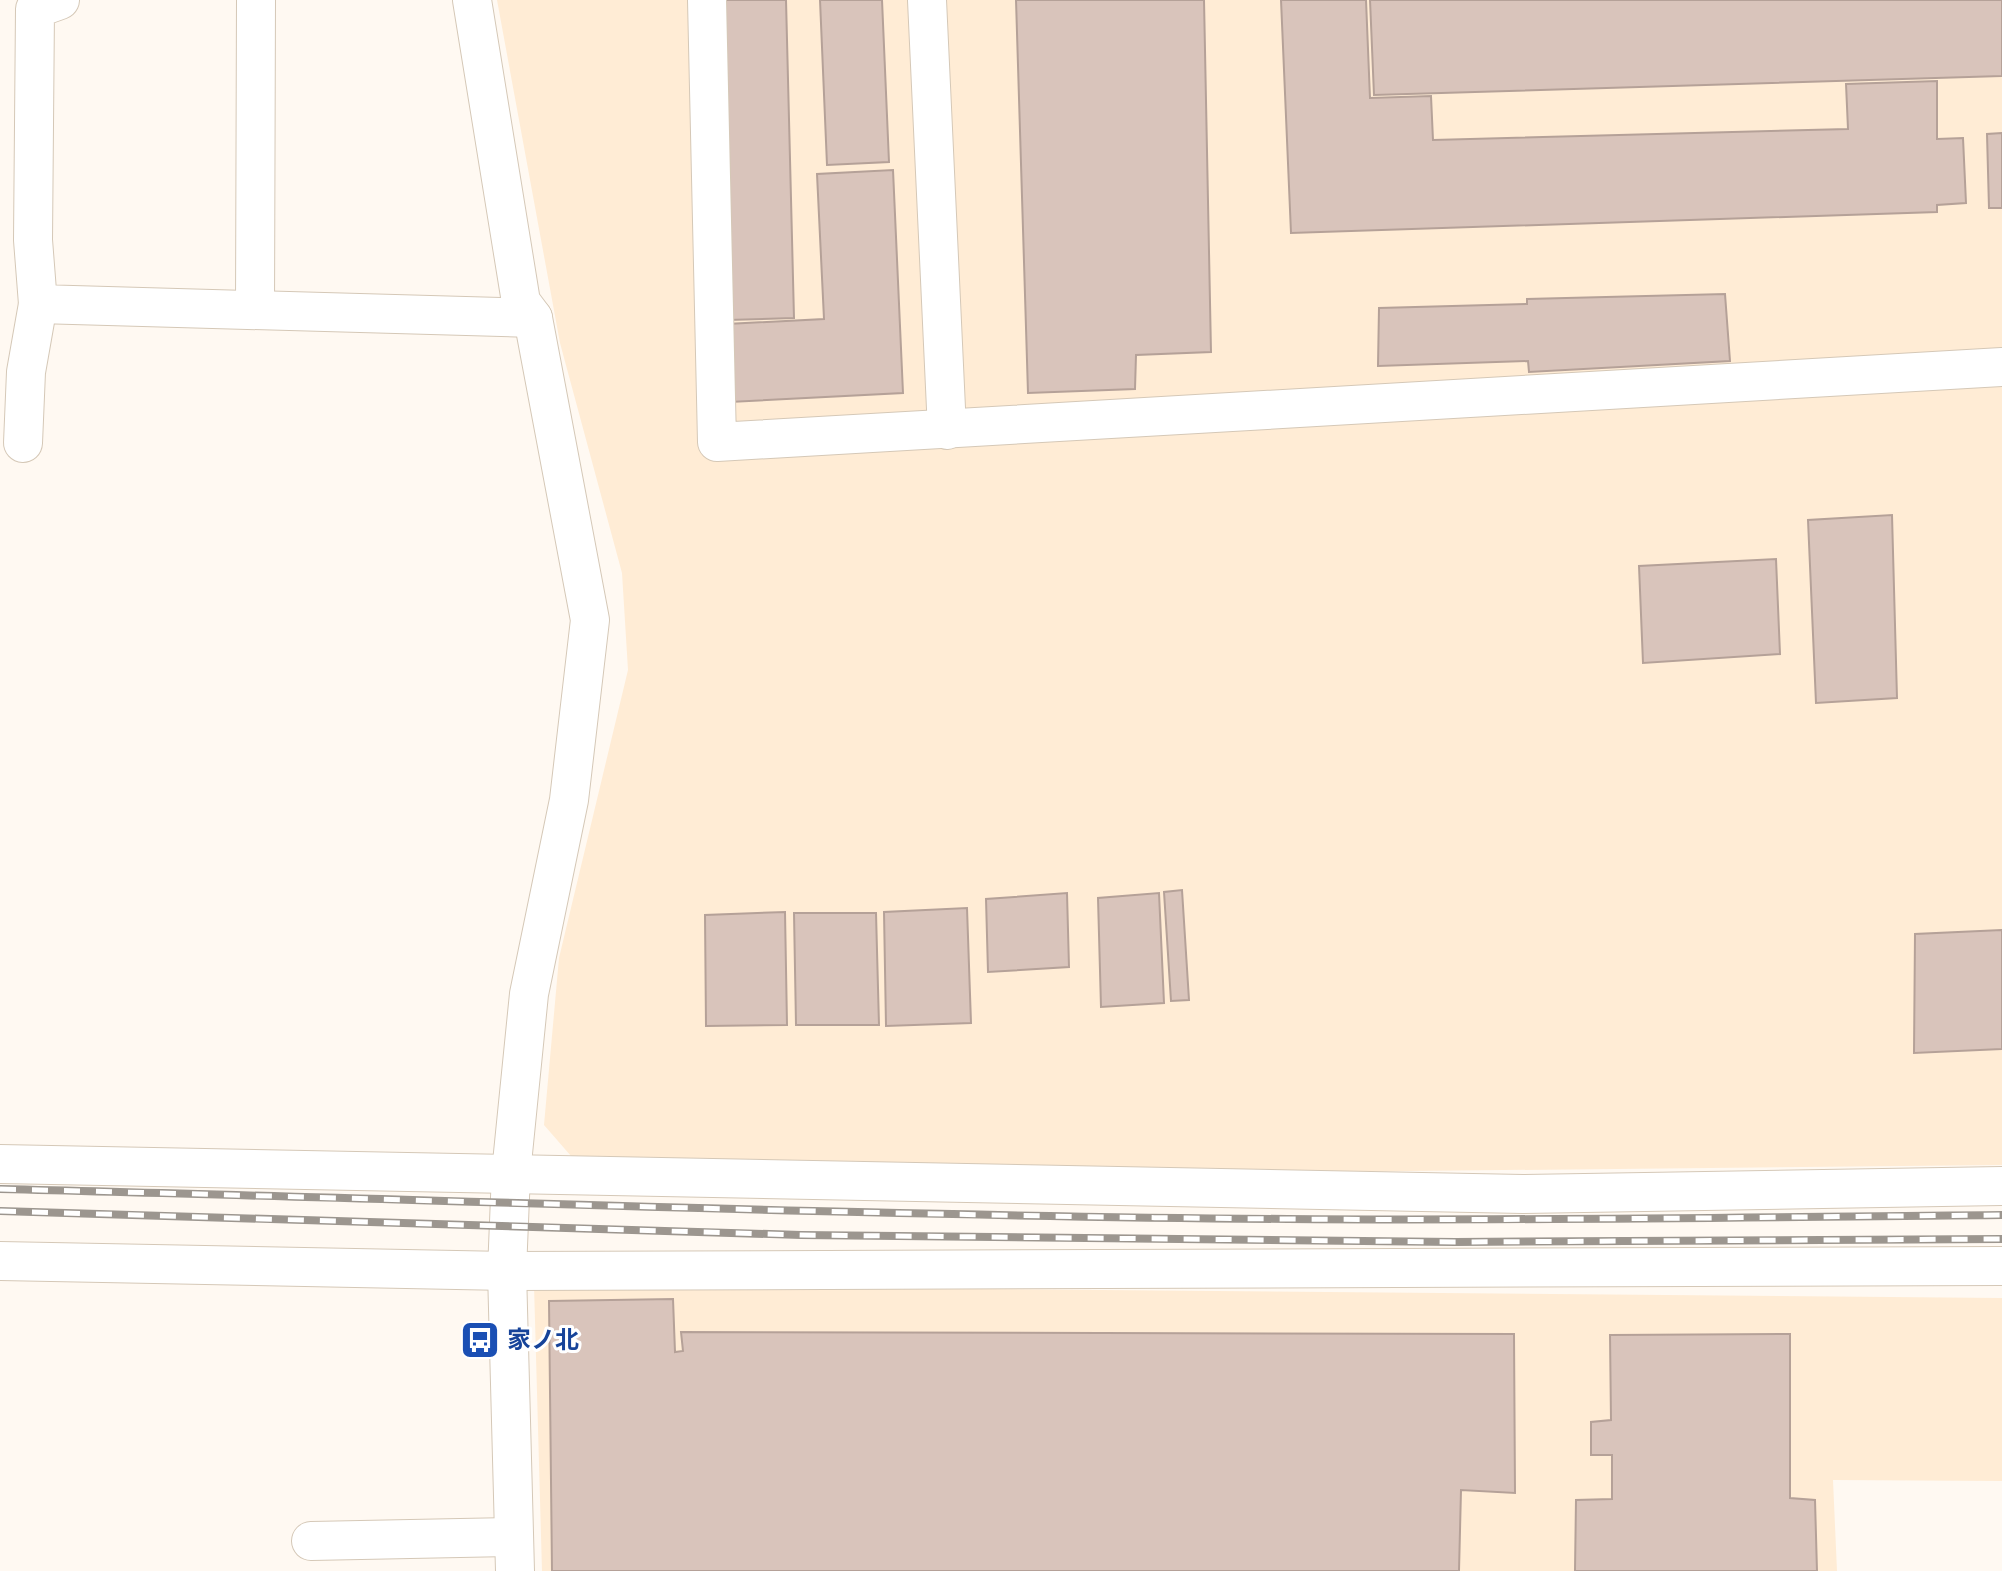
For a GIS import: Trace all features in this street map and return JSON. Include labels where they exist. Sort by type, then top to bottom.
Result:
[{"type":"street","points":[[23,443],[26,372],[38,304],[33,240],[35,9],[60,0]]},
{"type":"street","points":[[254,309],[256,0]]},
{"type":"street","points":[[311,1541],[514,1554],[507,1271],[511,1173],[529,993],[569,800],[590,620],[533,318],[521,302],[472,0]]},
{"type":"street","points":[[706,0],[717,442],[2002,368]]},
{"type":"street","points":[[928,0],[947,430]]},
{"type":"street","points":[[38,304],[533,318]]},
{"type":"street","points":[[0,1164],[1523,1194],[2002,1186]]},
{"type":"street","points":[[0,1261],[507,1271],[2002,1266]]},
{"type":"shaded area","points":[[497,0],[2002,0],[2002,1165],[1316,1172],[571,1156],[544,1125],[559,958],[628,670],[622,573],[560,343]]},
{"type":"shaded area","points":[[534,1285],[2002,1298],[2002,1481],[1833,1480],[1837,1571],[542,1571]]},
{"type":"building","points":[[720,0],[786,0],[794,318],[728,320]]},
{"type":"building","points":[[820,0],[882,0],[889,162],[827,165]]},
{"type":"building","points":[[1016,0],[1204,0],[1211,352],[1136,355],[1135,389],[1028,393]]},
{"type":"building","points":[[1281,0],[1366,0],[1370,98],[1431,96],[1433,140],[1848,129],[1846,84],[1937,81],[1937,139],[1963,138],[1966,203],[1937,205],[1937,212],[1291,233]]},
{"type":"building","points":[[1370,0],[2002,0],[2002,76],[1374,95]]},
{"type":"building","points":[[2002,133],[2002,208],[1989,208],[1987,134]]},
{"type":"building","points":[[893,170],[903,393],[730,402],[727,324],[824,319],[817,174]]},
{"type":"building","points":[[1725,294],[1730,361],[1529,372],[1528,361],[1378,366],[1379,308],[1527,304],[1527,299]]},
{"type":"building","points":[[1892,515],[1897,698],[1816,703],[1808,520]]},
{"type":"building","points":[[1776,559],[1780,654],[1643,663],[1639,566]]},
{"type":"building","points":[[1182,890],[1189,1000],[1171,1001],[1164,892]]},
{"type":"building","points":[[1067,893],[1069,967],[988,972],[986,899]]},
{"type":"building","points":[[1159,893],[1164,1003],[1101,1007],[1098,898]]},
{"type":"building","points":[[967,908],[971,1023],[886,1026],[884,912]]},
{"type":"building","points":[[785,912],[787,1025],[706,1026],[705,915]]},
{"type":"building","points":[[794,913],[876,913],[879,1025],[796,1025]]},
{"type":"building","points":[[2002,930],[2002,1049],[1914,1053],[1915,934]]},
{"type":"building","points":[[673,1299],[675,1352],[683,1351],[681,1332],[1514,1334],[1515,1493],[1461,1490],[1459,1571],[552,1571],[549,1301]]},
{"type":"building","points":[[1790,1334],[1790,1498],[1815,1500],[1817,1571],[1575,1571],[1576,1500],[1612,1499],[1612,1455],[1591,1455],[1591,1422],[1611,1420],[1610,1335]]},
{"type":"railway","points":[[0,1189],[1127,1217],[1466,1220],[2002,1215]]},
{"type":"railway","points":[[0,1211],[801,1235],[1455,1242],[2002,1239]]},
{"type":"place","name":"家ノ北","points":[[480,1340]]}]
